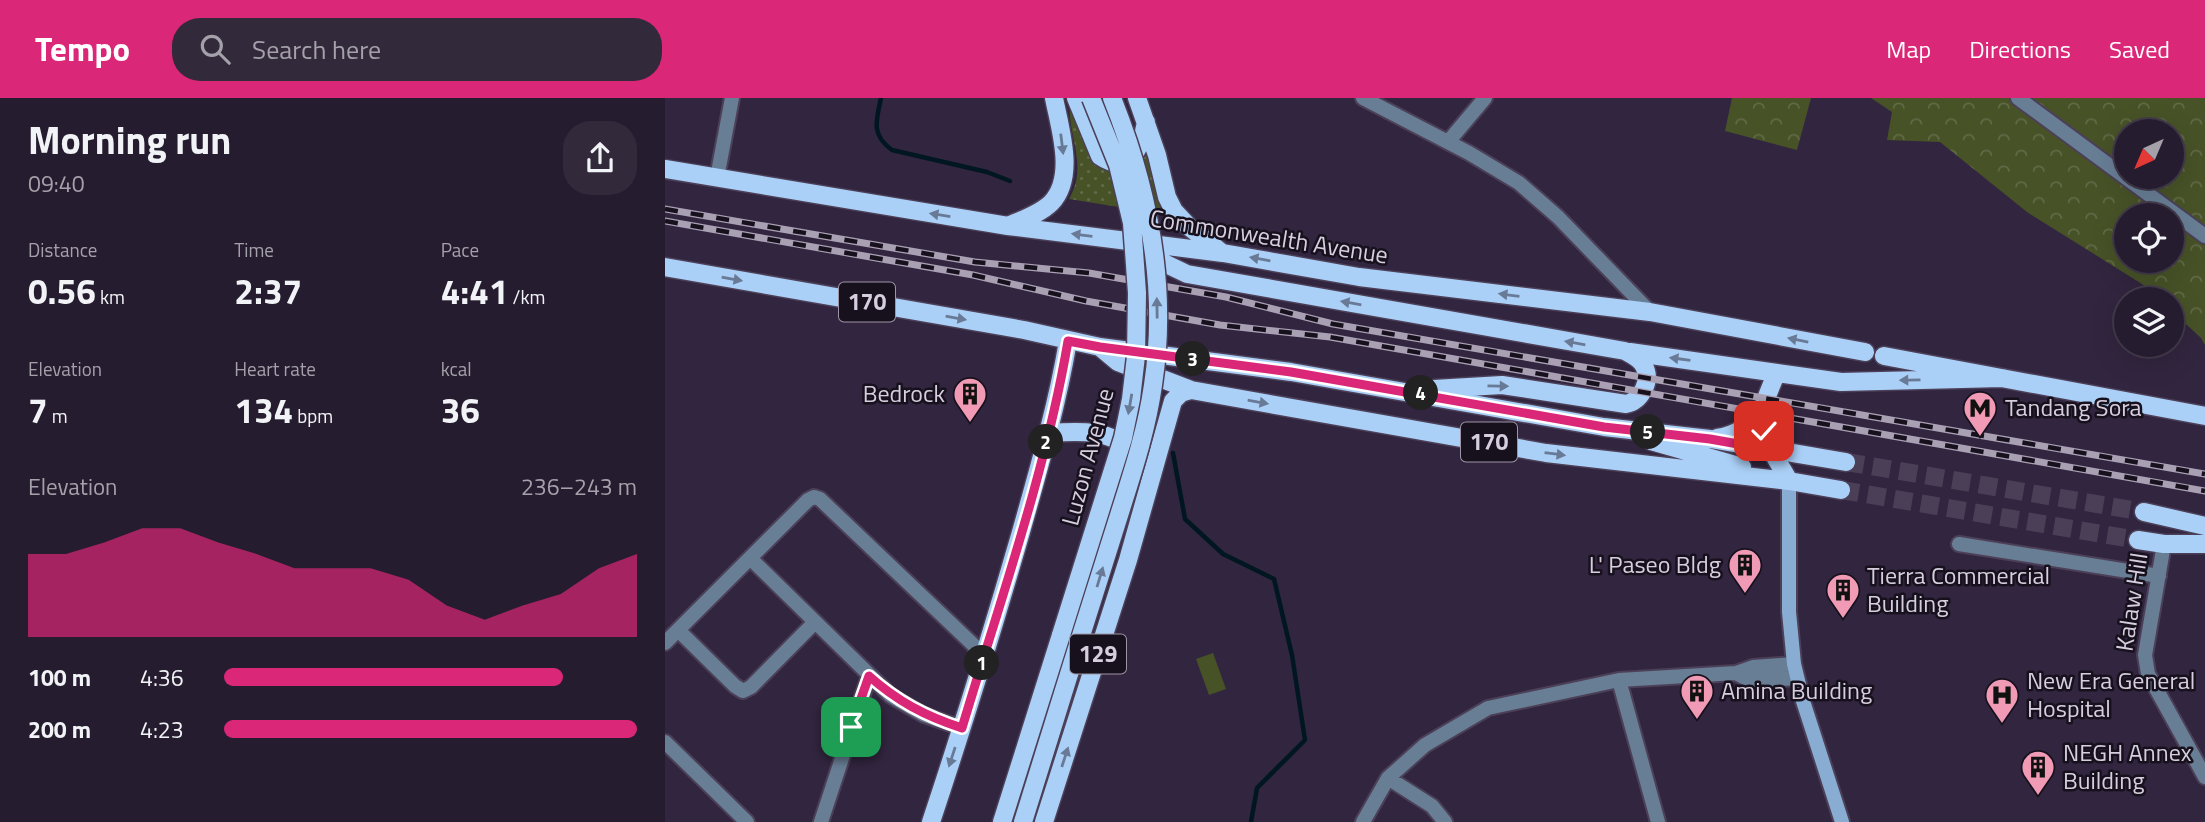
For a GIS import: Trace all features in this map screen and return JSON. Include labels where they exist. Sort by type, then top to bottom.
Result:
[{"type":"main road","points":[[1008,226],[1046,207],[1062,185],[1063,150],[1054,98]]},
{"type":"main road","points":[[1076,98],[1100,156],[1109,162],[1124,161],[1135,153],[1141,145],[1146,122]]},
{"type":"main road","name":"Luzon Avenue","points":[[1002,822],[1123,438],[1131,399],[1136,356],[1137,293],[1132,223],[1118,165],[1091,98]]},
{"type":"main road","name":"Luzon Avenue","points":[[1023,822],[1140,448],[1153,386],[1157,294],[1150,220],[1135,159],[1112,98]]},
{"type":"main road","points":[[1137,98],[1157,155],[1167,197],[1174,211],[1188,226],[1223,253]]},
{"type":"main road","name":"Commonwealth Avenue","points":[[665,169],[1008,226],[1223,253],[1359,277],[1650,312],[1865,352]]},
{"type":"main road","points":[[1112,238],[1187,274],[1625,351],[1841,382],[2002,378]]},
{"type":"main road","name":"170","points":[[665,267],[999,326],[1100,347],[1291,372],[1406,390],[1604,427],[1710,439],[1846,462]]},
{"type":"main road","name":"Luzon Avenue","points":[[931,822],[984,655],[1048,433],[1068,341]]},
{"type":"main road","name":"170","points":[[1100,347],[1118,362],[1191,390],[1546,453],[1789,481],[1841,490]]},
{"type":"main road","points":[[1406,390],[1502,385],[1629,404],[1641,394],[1646,373],[1640,361],[1625,351]]},
{"type":"main road","points":[[1884,356],[2205,416]]},
{"type":"main road","points":[[1710,439],[1732,434],[1750,423],[1763,409],[1776,374]]},
{"type":"main road","name":"129","points":[[1044,822],[1150,485],[1173,401],[1181,393],[1191,390]]},
{"type":"main road","points":[[1763,409],[1764,431],[1777,450],[1789,481],[1789,612],[1795,671],[1842,822]]},
{"type":"main road","name":"170","points":[[1604,427],[1789,481]]},
{"type":"main road","points":[[1048,433],[1087,431],[1122,441],[1143,464],[1150,485]]},
{"type":"main road","points":[[2144,512],[2205,526]]},
{"type":"main road","points":[[2138,540],[2164,544],[2205,544]]},
{"type":"street","points":[[717,178],[732,98]]},
{"type":"street","points":[[1363,98],[1519,183],[1558,217],[1650,312]]},
{"type":"street","points":[[1448,142],[1485,98]]},
{"type":"street","points":[[2018,98],[2205,236]]},
{"type":"street","points":[[665,643],[814,497],[820,499],[984,655]]},
{"type":"street","points":[[1959,544],[2159,576]]},
{"type":"street","name":"Kalaw Hill","points":[[2164,544],[2145,665],[2205,777]]},
{"type":"street","points":[[750,558],[869,676],[904,704],[924,715],[962,728]]},
{"type":"street","points":[[678,630],[743,691],[751,688],[815,622]]},
{"type":"street","points":[[1363,822],[1388,778],[1425,745],[1488,708],[1619,680],[1736,673],[1753,667],[1795,671]]},
{"type":"street","points":[[821,822],[869,676]]},
{"type":"street","points":[[1619,680],[1658,822]]},
{"type":"street","points":[[665,742],[747,822]]},
{"type":"street","points":[[1388,778],[1432,806],[1445,822]]},
{"type":"green space","points":[[1732,98],[1811,98],[1797,150],[1725,131]]},
{"type":"green space","points":[[1871,98],[2205,98],[2205,345],[2184,322],[2184,287],[2145,287],[2124,273],[2184,273],[2184,203],[2114,203],[2114,266],[2027,212],[1940,142],[1887,140],[1892,112]]},
{"type":"green space","points":[[1070,104],[1107,169],[1112,171],[1142,160],[1147,154],[1162,214],[1069,199],[1077,175]]},
{"type":"green space","points":[[1213,653],[1226,689],[1209,695],[1196,659]]},
{"type":"waterway","points":[[881,98],[878,133],[892,150],[987,172],[1010,181]]},
{"type":"waterway","points":[[1173,453],[1185,519],[1223,554],[1274,579],[1292,655],[1305,740],[1257,788],[1251,822]]},
{"type":"tunnel","points":[[1846,462],[2144,512]]},
{"type":"tunnel","points":[[1841,490],[2138,540]]},
{"type":"railway","points":[[665,209],[975,262],[1089,273],[1226,297],[1333,324],[2205,474]]},
{"type":"railway","points":[[665,221],[973,275],[1086,301],[1220,325],[1330,337],[2205,491]]},
{"type":"place","name":"Bedrock","points":[[970,424]]},
{"type":"place","name":"Tandang Sora","points":[[1980,438]]},
{"type":"place","name":"L' Paseo Bldg","points":[[1745,595]]},
{"type":"place","name":"Tierra Commercial Building","points":[[1843,620]]},
{"type":"place","name":"Amina Building","points":[[1697,721]]},
{"type":"place","name":"New Era General Hospital","points":[[2002,725]]},
{"type":"place","name":"NEGH Annex Building","points":[[2038,797]]},
{"type":"route","points":[[851,727],[869,676],[904,704],[924,715],[962,728],[1041,461],[1062,378],[1068,341],[1291,372],[1406,390],[1604,427],[1710,439],[1772,450],[1764,431]]}]
